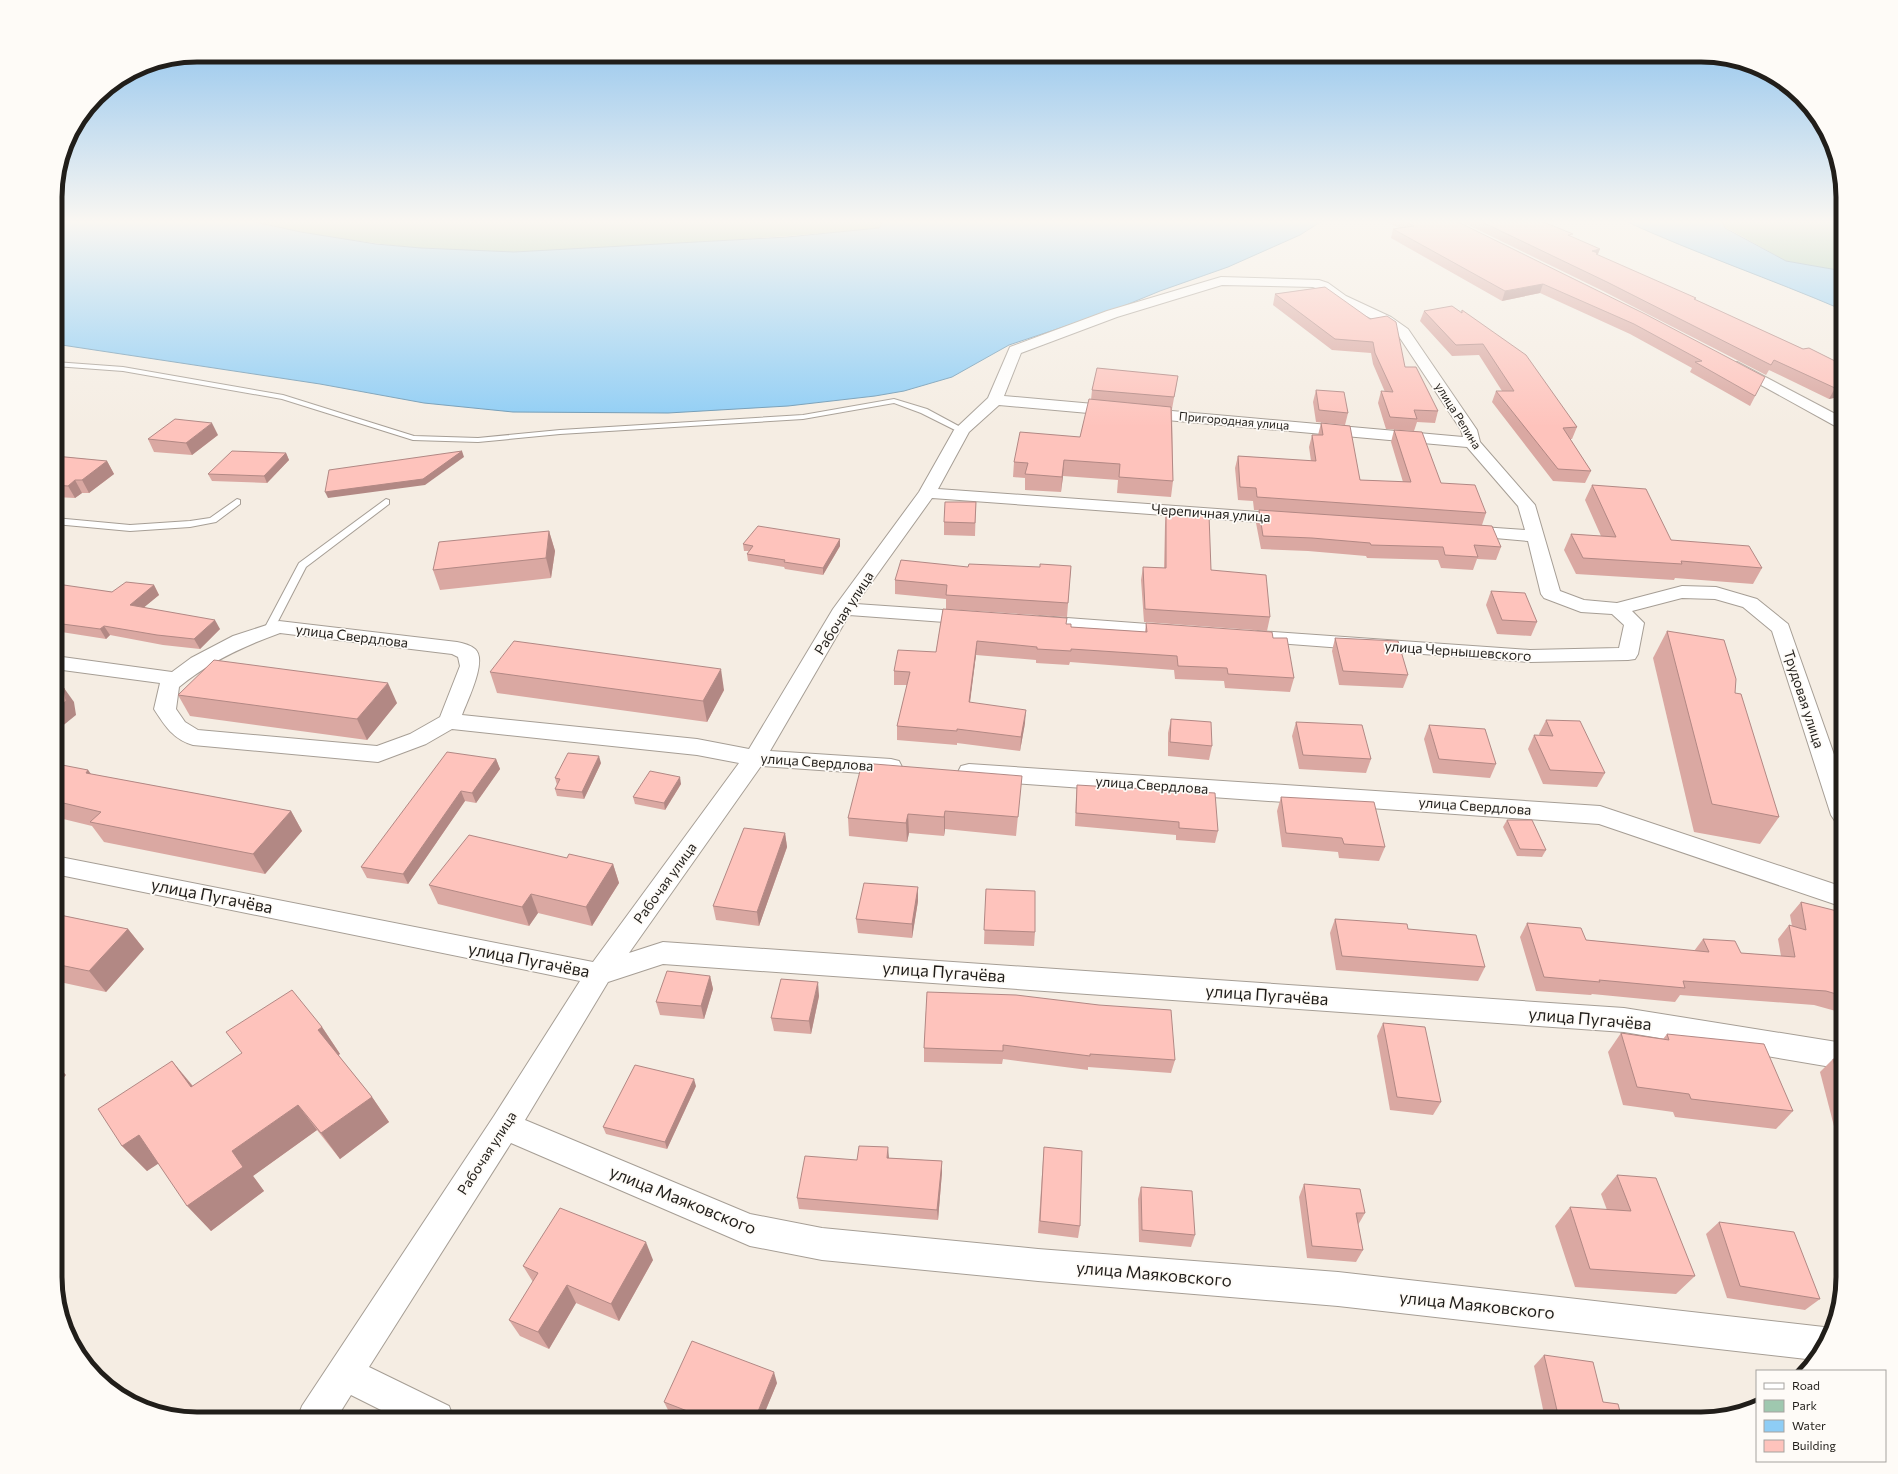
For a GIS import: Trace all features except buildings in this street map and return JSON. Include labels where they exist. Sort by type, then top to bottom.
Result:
[{"type":"street","name":"улица Репина","points":[[1015,350],[1112,314],[1195,290]]},
{"type":"street","name":"улица Репина","points":[[1328,290],[1341,299],[1386,320],[1403,332],[1469,430],[1472,443],[1526,505],[1536,536]]},
{"type":"street","name":"Рабочая улица","points":[[319,1412],[505,1126],[599,974],[755,758],[843,609],[927,493],[962,430],[995,400],[1015,350]]},
{"type":"street","points":[[1726,361],[1836,420]]},
{"type":"street","name":"Пригородная улица","points":[[995,400],[1472,443]]},
{"type":"street","name":"Черепичная улица","points":[[927,493],[1306,520]]},
{"type":"street","points":[[1449,530],[1536,536],[1551,594],[1580,606],[1617,609]]},
{"type":"street","name":"Трудовая улица","points":[[1617,609],[1682,592],[1716,593],[1750,603],[1781,628],[1836,794]]},
{"type":"street","points":[[843,609],[993,619]]},
{"type":"street","name":"улица Чернышевского","points":[[1238,636],[1530,656],[1628,654],[1634,623],[1617,609]]},
{"type":"street","points":[[1025,621],[1191,633]]},
{"type":"street","name":"улица Свердлова","points":[[449,721],[470,666],[468,654],[457,648],[279,628],[240,640],[198,663],[169,685],[165,709],[177,727],[194,736],[378,754],[418,739],[449,721],[697,747],[755,758],[914,769]]},
{"type":"street","points":[[62,663],[176,679]]},
{"type":"street","name":"улица Свердлова","points":[[946,771],[1600,815],[1836,895]]},
{"type":"street","name":"улица Пугачёва","points":[[62,866],[599,974],[663,953],[671,953],[1624,1020],[1836,1055]]},
{"type":"street","name":"улица Маяковского","points":[[505,1126],[750,1230],[822,1244],[1038,1265],[1338,1289],[1818,1343]]},
{"type":"street","points":[[345,1372],[422,1412]]},
{"type":"lane","points":[[62,365],[123,369],[283,397],[413,438],[478,440],[560,432],[803,417],[894,401],[924,411],[962,430]]},
{"type":"lane","points":[[62,522],[130,528],[190,524],[213,520],[237,502]]},
{"type":"lane","points":[[268,631],[302,564],[386,502]]},
{"type":"water","points":[[62,290],[1163,290],[1114,310],[1009,345],[952,377],[904,391],[875,396],[788,406],[668,413],[513,412],[424,403],[320,384],[62,345]]},
{"type":"water","points":[[1793,290],[1836,290],[1836,307]]}]
